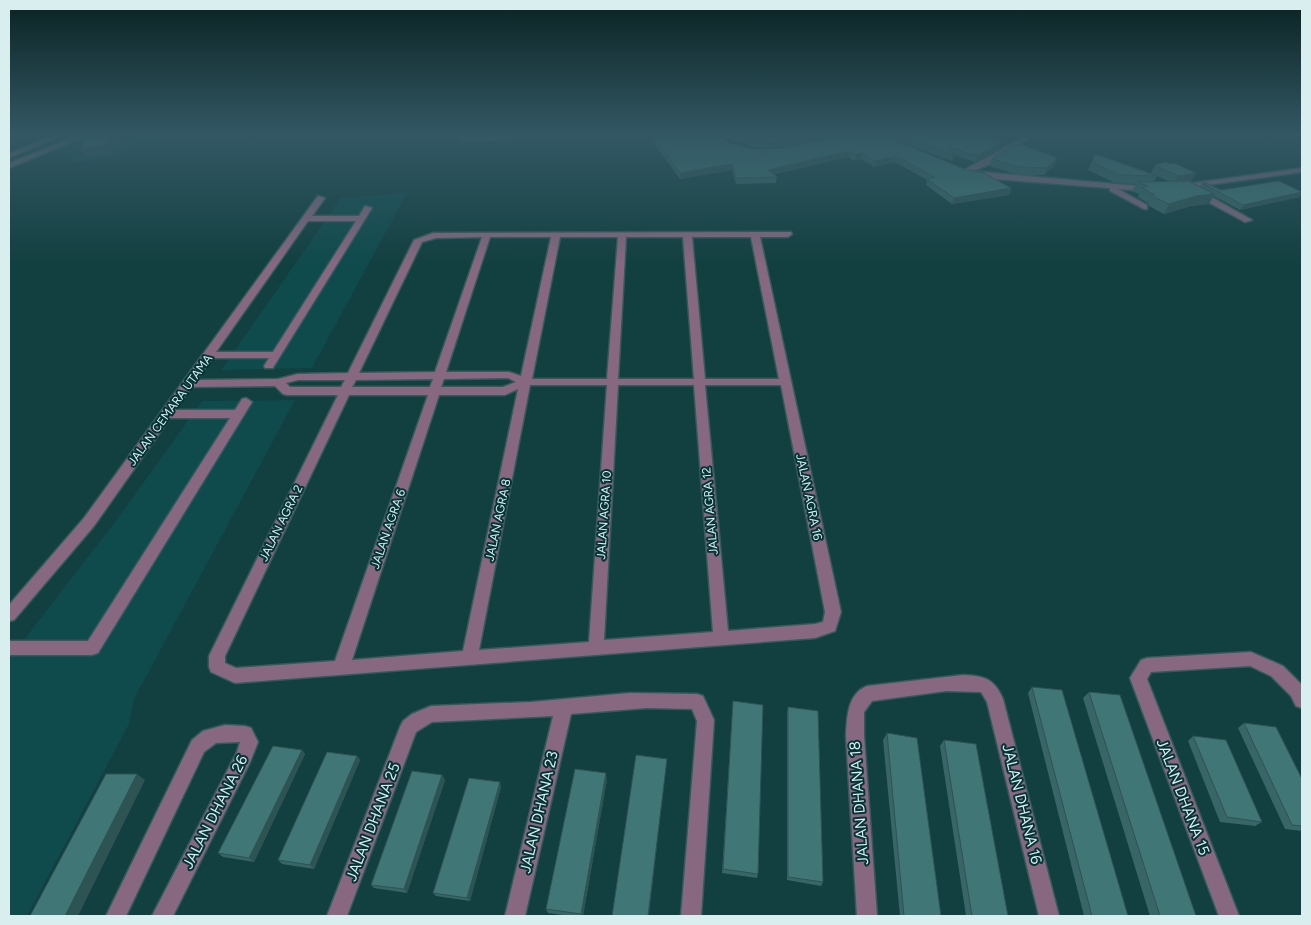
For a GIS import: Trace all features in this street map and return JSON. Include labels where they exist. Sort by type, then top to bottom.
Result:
[{"type":"street","points":[[1020,179],[1110,187],[1162,188]]},
{"type":"street","points":[[1172,188],[1235,179]]},
{"type":"street","points":[[1185,186],[1248,220]]},
{"type":"street","points":[[1110,187],[1144,207]]},
{"type":"street","name":"JALAN CEMARA UTAMA","points":[[9,615],[89,522],[322,198]]},
{"type":"street","points":[[269,366],[368,208]]},
{"type":"street","points":[[307,219],[362,218]]},
{"type":"street","points":[[487,234],[788,234]]},
{"type":"street","name":"JALAN AGRA 2","points":[[341,668],[235,676],[217,667],[216,656],[418,240],[436,235],[487,234]]},
{"type":"street","name":"JALAN AGRA 6","points":[[341,668],[487,234]]},
{"type":"street","name":"JALAN AGRA 8","points":[[469,658],[556,234]]},
{"type":"street","name":"JALAN AGRA 10","points":[[596,648],[622,234]]},
{"type":"street","name":"JALAN AGRA 12","points":[[687,234],[721,639]]},
{"type":"street","name":"JALAN AGRA 16","points":[[721,639],[815,631],[830,626],[833,612],[755,234]]},
{"type":"street","points":[[209,356],[275,356]]},
{"type":"street","points":[[188,384],[278,382],[298,377],[509,375],[526,382]]},
{"type":"street","points":[[278,382],[287,391],[434,391],[505,390],[526,382],[785,382]]},
{"type":"street","points":[[9,648],[92,648],[242,408],[167,414]]},
{"type":"street","points":[[341,668],[721,639]]},
{"type":"street","name":"JALAN DHANA 15","points":[[1229,916],[1138,678],[1147,665],[1252,659],[1276,671],[1297,691],[1302,700]]},
{"type":"street","name":"JALAN DHANA 16","points":[[867,694],[963,683],[983,685],[992,692],[998,709],[1049,916]]},
{"type":"street","name":"JALAN DHANA 18","points":[[867,694],[856,710],[855,736],[867,916]]},
{"type":"street","points":[[564,707],[612,701],[679,700],[697,702],[706,720],[691,916]]},
{"type":"street","name":"JALAN DHANA 25","points":[[337,916],[410,727],[418,720],[431,714],[564,707]]},
{"type":"street","name":"JALAN DHANA 23","points":[[515,916],[564,707]]},
{"type":"street","name":"JALAN DHANA 26","points":[[116,916],[198,746],[208,737],[220,733],[245,734],[249,742],[244,756],[162,916]]},
{"type":"shaded area","points":[[407,193],[312,368],[221,370],[341,198]]},
{"type":"shaded area","points":[[295,400],[134,699],[129,724],[27,916],[9,916],[9,659],[121,514],[202,401]]},
{"type":"building","points":[[927,179],[995,179],[1011,188],[954,198]]},
{"type":"building","points":[[1189,181],[1214,194],[1196,196],[1169,204],[1154,197],[1153,194],[1142,188],[1148,186],[1137,182]]},
{"type":"building","points":[[1279,181],[1302,192],[1243,205],[1202,183],[1221,190]]},
{"type":"building","points":[[1032,687],[1062,690],[1128,916],[1092,916]]},
{"type":"building","points":[[1089,692],[1120,695],[1196,916],[1160,916]]},
{"type":"building","points":[[733,701],[763,705],[758,874],[723,869]]},
{"type":"building","points":[[788,707],[818,711],[823,882],[788,877]]},
{"type":"building","points":[[1244,723],[1276,727],[1302,779],[1302,826],[1292,825]]},
{"type":"building","points":[[887,733],[917,738],[941,916],[904,916]]},
{"type":"building","points":[[1193,736],[1226,740],[1262,822],[1227,817]]},
{"type":"building","points":[[944,740],[976,744],[1008,916],[972,916]]},
{"type":"building","points":[[273,746],[302,750],[249,858],[218,853]]},
{"type":"building","points":[[327,752],[357,756],[310,865],[278,860]]},
{"type":"building","points":[[636,755],[667,759],[648,916],[612,916]]},
{"type":"building","points":[[575,769],[606,773],[581,914],[546,909]]},
{"type":"building","points":[[412,771],[442,775],[404,889],[371,885]]},
{"type":"building","points":[[106,774],[137,774],[65,916],[30,916]]},
{"type":"building","points":[[469,778],[500,782],[467,898],[433,893]]}]
